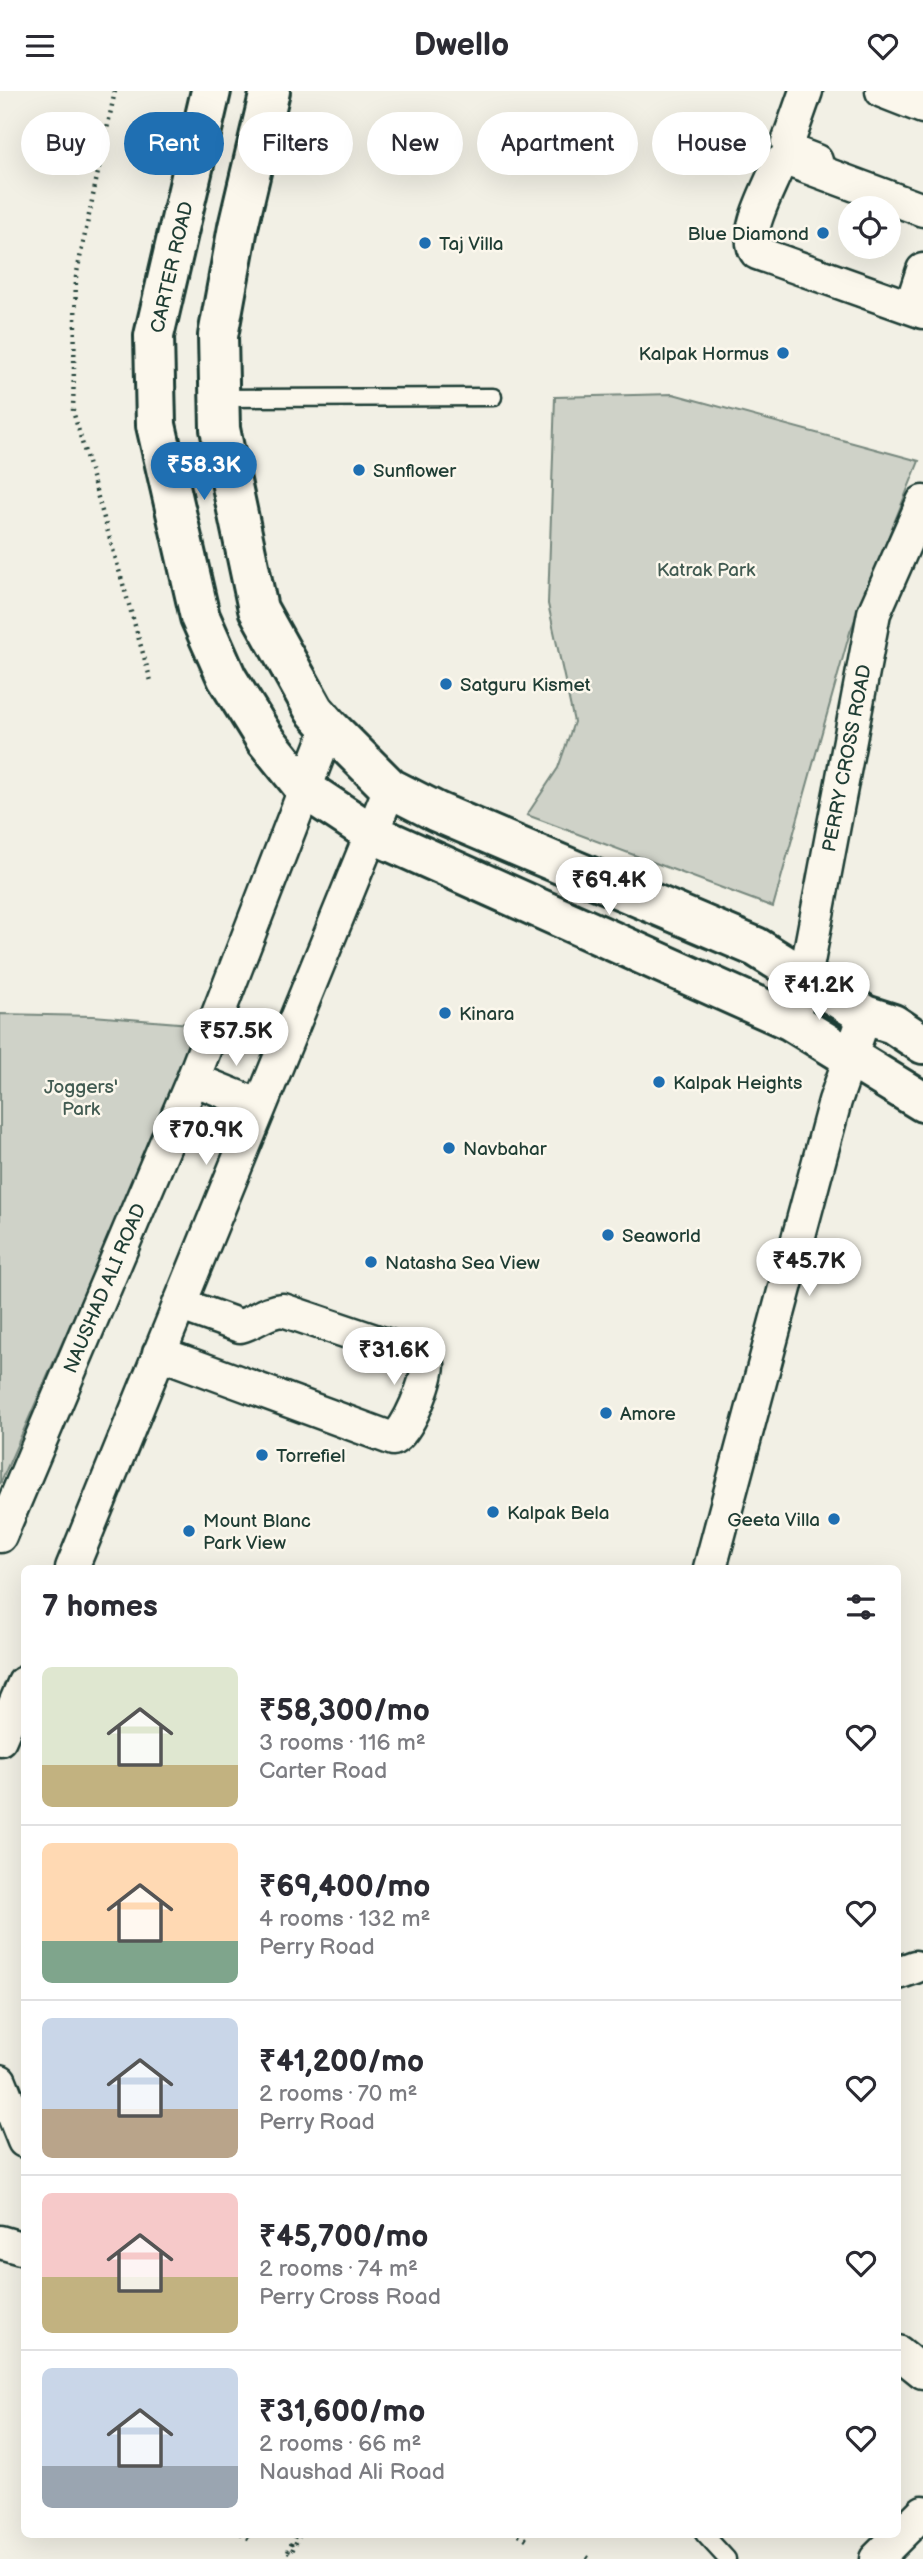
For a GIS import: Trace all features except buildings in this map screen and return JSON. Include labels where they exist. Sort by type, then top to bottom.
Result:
[{"type":"main road","name":"CARTER ROAD","points":[[211,91],[154,336],[156,425],[200,617],[240,698],[265,739],[306,790],[371,833],[791,1021],[923,1102]]},
{"type":"main road","points":[[270,91],[238,227],[218,336],[220,429],[258,608],[314,710],[390,788],[437,811],[756,947],[865,1015],[893,1024],[923,1044]]},
{"type":"street","points":[[778,127],[783,91]]},
{"type":"street","points":[[806,91],[789,136],[789,149],[902,195],[923,197]]},
{"type":"street","points":[[882,91],[923,107]]},
{"type":"street","points":[[923,211],[788,160],[781,162],[777,168],[751,234],[752,247],[757,253],[917,309],[923,270]]},
{"type":"street","name":"PERRY CROSS ROAD","points":[[791,1021],[805,978],[874,613],[923,502]]},
{"type":"street","name":"NAUSHAD ALI ROAD","points":[[0,1536],[192,1079],[329,727]]},
{"type":"street","points":[[73,1565],[390,788]]},
{"type":"street","points":[[711,1565],[835,1101],[865,1015]]},
{"type":"street","points":[[192,1079],[260,1106]]},
{"type":"street","points":[[159,1353],[393,1439],[405,1427],[427,1375],[428,1364],[419,1356],[283,1310],[263,1313],[248,1324],[240,1326],[179,1304]]},
{"type":"street","points":[[0,1739],[21,1690]]},
{"type":"street","points":[[0,2081],[21,2134]]},
{"type":"street","points":[[0,2242],[21,2248]]},
{"type":"street","points":[[901,2354],[923,2372]]},
{"type":"street","points":[[901,2534],[923,2512]]},
{"type":"street","points":[[876,2559],[897,2538]]},
{"type":"lane","points":[[219,398],[492,397]]},
{"type":"lane","points":[[708,2538],[727,2559]]},
{"type":"path","points":[[115,91],[76,277],[73,411],[151,681]]},
{"type":"path","points":[[248,2538],[252,2540]]},
{"type":"path","points":[[525,2538],[529,2541]]},
{"type":"green space","name":"Katrak Park","points":[[673,394],[919,461],[850,632],[773,907],[527,815],[558,768],[574,722],[548,604],[555,397]]},
{"type":"green space","name":"Joggers' Park","points":[[0,1014],[93,1016],[202,1025],[0,1484]]},
{"type":"place","name":"Blue Diamond","points":[[823,233]]},
{"type":"place","name":"Taj Villa","points":[[425,243]]},
{"type":"place","name":"Kalpak Hormus","points":[[783,353]]},
{"type":"place","name":"Sunflower","points":[[359,470]]},
{"type":"place","name":"Satguru Kismet","points":[[446,684]]},
{"type":"place","name":"Kinara","points":[[445,1013]]},
{"type":"place","name":"Kalpak Heights","points":[[659,1082]]},
{"type":"place","name":"Navbahar","points":[[449,1148]]},
{"type":"place","name":"Seaworld","points":[[608,1235]]},
{"type":"place","name":"Natasha Sea View","points":[[371,1262]]},
{"type":"place","name":"Amore","points":[[606,1413]]},
{"type":"place","name":"Torrefiel","points":[[262,1455]]},
{"type":"place","name":"Kalpak Bela","points":[[493,1512]]},
{"type":"place","name":"Geeta Villa","points":[[834,1519]]},
{"type":"place","name":"Mount Blanc Park View","points":[[189,1531]]}]
